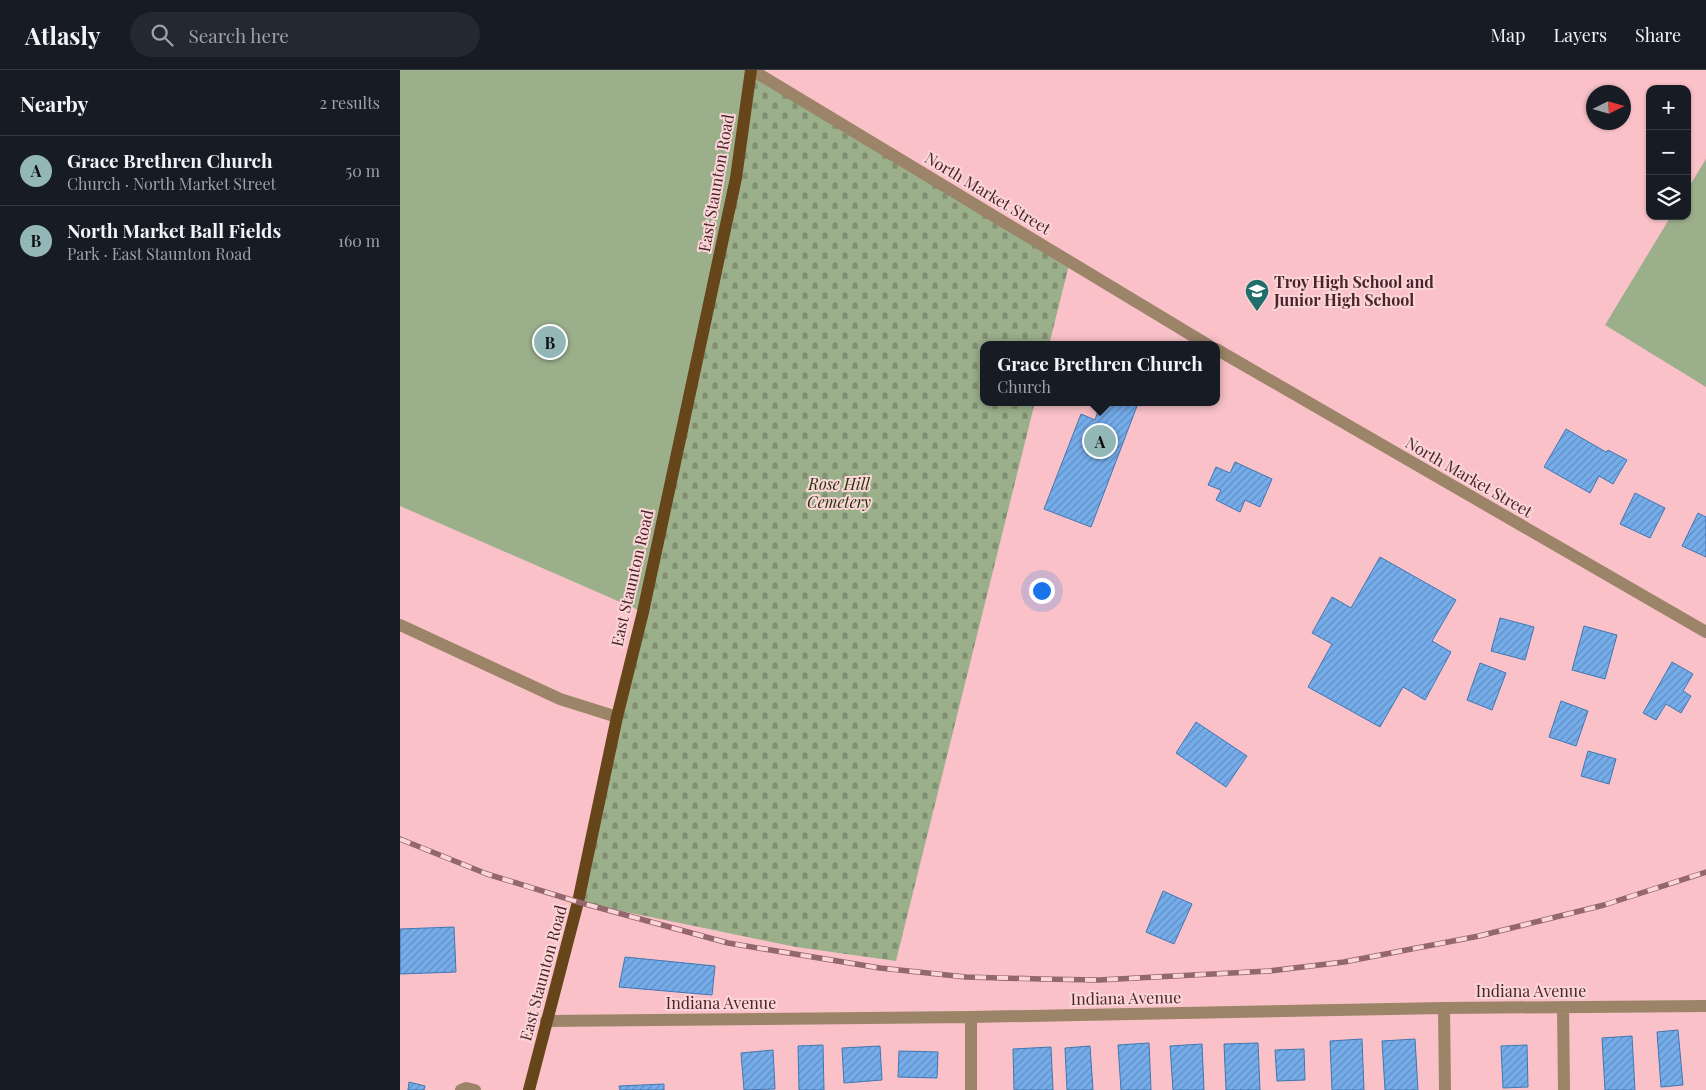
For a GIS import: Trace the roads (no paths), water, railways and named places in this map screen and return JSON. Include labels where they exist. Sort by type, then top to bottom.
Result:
[{"type":"main road","name":"East Staunton Road","points":[[529,1090],[578,902],[616,717],[643,612],[736,178],[751,70]]},
{"type":"street","name":"North Market Street","points":[[751,70],[1201,341]]},
{"type":"street","name":"North Market Street","points":[[1220,351],[1706,632]]},
{"type":"street","points":[[400,624],[560,699],[616,717]]},
{"type":"street","name":"Indiana Avenue","points":[[546,1021],[1706,1006]]},
{"type":"street","points":[[1563,1007],[1564,1090]]},
{"type":"street","points":[[1444,1008],[1445,1090]]},
{"type":"street","points":[[971,1017],[971,1090]]},
{"type":"street","points":[[461,1090],[466,1088],[476,1090]]},
{"type":"railway","points":[[400,839],[487,874],[578,902],[728,943],[880,968],[966,977],[1041,979],[1099,980],[1269,971],[1344,962],[1479,936],[1604,905],[1706,872]]},
{"type":"place","name":"Troy High School and Junior High School","points":[[1257,312]]},
{"type":"place","name":"North Market Ball Fields","points":[[550,342]]},
{"type":"place","name":"Grace Brethren Church","points":[[1100,441]]},
{"type":"park label","name":"Rose Hill Cemetery","points":[[839,493]]}]
